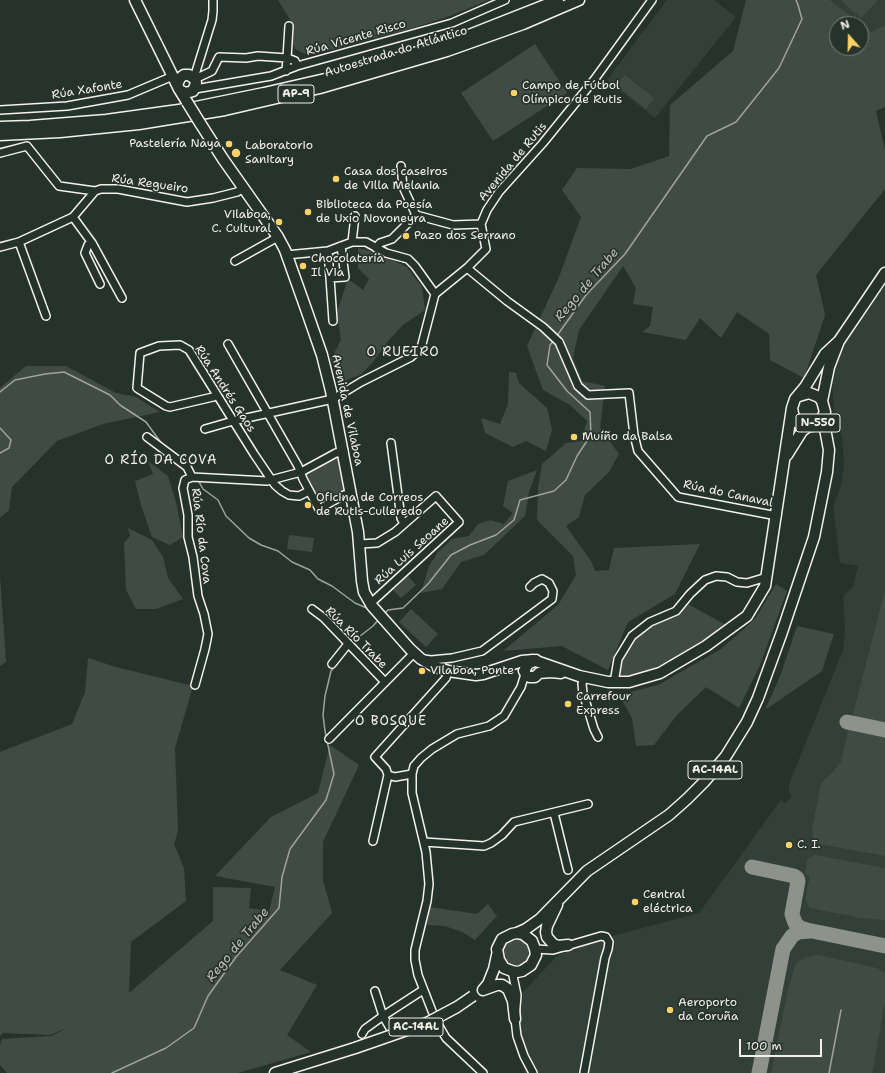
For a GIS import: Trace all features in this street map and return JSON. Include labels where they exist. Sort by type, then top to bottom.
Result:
[{"type":"highway","name":"Avenida de Vilaboa","points":[[135,0],[186,83],[200,123],[243,188],[278,237],[286,255],[322,355],[333,399],[351,494],[359,544],[364,592],[372,605],[386,622],[418,656],[433,666],[452,672],[483,674]]},
{"type":"highway","name":"Autoestrada do Atlántico","points":[[0,127],[106,120],[186,109],[264,93],[338,76],[414,53],[464,37],[558,0]]},
{"type":"highway","name":"Autoestrada do Atlántico","points":[[0,135],[60,132],[139,124],[225,110],[320,88],[448,51],[523,24],[579,0]]},
{"type":"highway","name":"N-550","points":[[839,341],[825,354],[793,403],[792,408],[794,419],[798,423],[816,423],[825,412],[822,401],[829,367],[839,341],[885,273]]},
{"type":"highway","name":"N-550","points":[[799,396],[809,393],[814,394],[822,401]]},
{"type":"highway","points":[[483,674],[520,668],[530,674],[556,673],[583,680],[629,682],[660,673],[706,646],[747,616],[765,586],[767,577],[792,408]]},
{"type":"highway","points":[[784,458],[802,431],[816,423]]},
{"type":"highway","name":"AC-14AL","points":[[486,987],[494,969],[497,949],[502,939],[526,930],[540,919],[588,871],[669,815],[704,782],[726,756],[747,722],[758,698],[798,587],[814,537],[827,472],[824,440],[816,423]]},
{"type":"highway","points":[[483,674],[492,667],[520,657],[531,656],[547,658],[611,682]]},
{"type":"highway","points":[[502,664],[508,664],[528,658],[579,676],[611,682]]},
{"type":"highway","points":[[530,674],[528,664],[538,659],[547,660],[572,668]]},
{"type":"highway","points":[[483,674],[522,661],[533,661]]},
{"type":"highway","name":"AC-14AL","points":[[560,898],[547,926],[546,932],[547,937],[553,944],[558,946],[568,945]]},
{"type":"highway","name":"AC-14AL","points":[[275,1073],[427,1023],[457,1007],[510,971],[522,971],[531,965],[534,960],[535,948],[542,925],[560,898]]},
{"type":"highway","points":[[517,933],[528,937],[535,948]]},
{"type":"highway","points":[[497,955],[501,964],[510,971]]},
{"type":"highway","name":"AC-14AL","points":[[486,987],[502,985],[508,988],[513,1001],[515,1020]]},
{"type":"street","points":[[186,83],[199,62],[212,20],[213,0]]},
{"type":"street","name":"Rúa Vicente Risco","points":[[186,83],[211,87],[271,76],[297,66],[452,23],[505,0]]},
{"type":"street","name":"Avenida de Rutis","points":[[481,224],[487,210],[499,192],[543,143],[594,80],[652,0]]},
{"type":"street","points":[[286,70],[289,26]]},
{"type":"street","points":[[186,83],[212,71],[219,57],[246,58],[258,56],[286,58],[295,61],[297,66]]},
{"type":"street","name":"Rúa Xafonte","points":[[0,110],[67,106],[186,83]]},
{"type":"street","points":[[0,153],[27,146],[59,186],[95,191]]},
{"type":"street","points":[[205,429],[233,421],[333,399],[361,382],[411,357],[421,348],[435,294],[467,268],[486,250],[481,224],[453,225],[416,215],[403,187],[401,166]]},
{"type":"street","name":"Rúa Regueiro","points":[[0,247],[20,242],[73,217],[95,191],[101,189],[118,189],[187,202],[237,192],[243,188]]},
{"type":"street","points":[[376,248],[380,243],[392,239],[416,215]]},
{"type":"street","points":[[352,242],[355,216]]},
{"type":"street","points":[[73,217],[92,243],[122,298]]},
{"type":"street","points":[[235,261],[278,237]]},
{"type":"street","points":[[20,242],[46,316]]},
{"type":"street","points":[[286,255],[328,251],[352,242],[366,242],[386,253],[408,259],[415,266],[435,294]]},
{"type":"street","points":[[92,243],[88,244],[85,253],[100,284]]},
{"type":"street","points":[[330,278],[345,277],[341,246]]},
{"type":"street","points":[[328,251],[333,321]]},
{"type":"street","name":"Rúa do Canaval","points":[[467,268],[507,301],[543,327],[559,342],[578,386],[588,396],[629,393],[634,435],[638,451],[678,497],[776,516]]},
{"type":"street","points":[[228,344],[269,413],[319,509],[344,495],[351,494]]},
{"type":"street","name":"Rúa Andrés Gaos","points":[[217,395],[170,407],[166,406],[137,388],[140,353],[159,346],[180,345],[189,350],[272,480],[282,491],[289,494],[299,496],[309,491]]},
{"type":"street","points":[[147,437],[187,467],[192,477]]},
{"type":"street","points":[[359,544],[377,543],[395,532],[404,524],[401,518],[391,443]]},
{"type":"street","name":"Rúa Río da Cova","points":[[195,685],[208,634],[204,614],[198,596],[193,557],[188,537],[188,515],[182,488],[185,480],[192,477],[267,481],[301,472],[336,453],[344,451]]},
{"type":"street","name":"Rúa Luís Seoane","points":[[372,605],[459,522],[436,496],[404,524]]},
{"type":"street","points":[[611,682],[618,659],[632,636],[650,622],[676,611],[690,594],[705,580],[716,576],[727,577],[737,582],[747,583],[767,577]]},
{"type":"street","points":[[373,841],[388,775],[386,769],[375,757],[452,672],[451,662],[482,651],[552,599],[553,591],[549,583],[542,579],[530,587]]},
{"type":"street","name":"Rúa Río Trabe","points":[[312,609],[324,618],[385,682]]},
{"type":"street","points":[[332,664],[348,644]]},
{"type":"street","points":[[329,739],[385,682],[418,656],[431,660],[465,656]]},
{"type":"street","points":[[483,1073],[446,1038],[423,990],[415,960],[415,950],[427,901],[429,884],[424,842],[412,793],[412,774],[414,766],[420,758],[432,749],[452,737],[468,730],[489,726],[504,716],[530,674]]},
{"type":"street","points":[[583,680],[583,694],[598,737]]},
{"type":"street","points":[[388,775],[395,777],[412,774]]},
{"type":"street","points":[[424,842],[484,846],[502,835],[514,822],[588,804]]},
{"type":"street","points":[[554,813],[568,870]]},
{"type":"street","points":[[535,948],[553,950],[601,936],[606,937],[608,942],[608,949],[605,958],[584,1073]]},
{"type":"street","points":[[510,971],[517,995],[515,1020],[517,1036],[532,1073]]},
{"type":"street","points":[[362,1034],[383,1016],[423,990]]},
{"type":"street","points":[[375,991],[383,1016],[390,1028]]},
{"type":"shaded area","points":[[278,0],[489,0],[447,17],[410,29],[315,54],[306,54],[296,50],[293,45],[294,26]]},
{"type":"shaded area","points":[[667,0],[714,0],[736,17],[655,118],[607,80]]},
{"type":"shaded area","points":[[746,0],[830,0],[851,16],[829,16],[829,56],[869,56],[869,30],[871,32],[885,25],[885,107],[876,111],[885,151],[885,189],[816,275],[825,315],[804,378],[770,360],[769,334],[737,312],[721,338],[700,318],[686,340],[642,332],[650,326],[653,307],[633,304],[636,288],[623,266],[579,330],[573,358],[582,381],[605,386],[600,428],[619,454],[609,472],[585,495],[579,517],[566,526],[591,561],[595,571],[609,570],[614,548],[700,544],[675,594],[628,622],[608,670],[562,646],[503,651],[558,605],[576,575],[573,556],[537,520],[538,487],[542,464],[566,443],[581,441],[587,421],[570,405],[543,390],[527,346],[559,277],[581,217],[562,190],[577,168],[631,169],[669,156],[670,105],[733,51]]},
{"type":"shaded area","points":[[830,0],[885,0],[885,25],[871,32],[869,30],[869,16],[850,16]]},
{"type":"shaded area","points":[[841,0],[878,0],[863,16],[859,16]]},
{"type":"shaded area","name":"Campo de Fútbol Olímpico de Rutis","points":[[535,44],[567,93],[493,141],[461,93]]},
{"type":"shaded area","points":[[625,75],[654,98],[646,109],[616,85]]},
{"type":"shaded area","points":[[358,248],[374,252],[407,267],[422,287],[425,310],[403,325],[388,341],[374,361],[360,375],[339,383],[331,359],[341,340],[337,312],[348,279],[363,290],[369,279],[358,268]]},
{"type":"shaded area","name":"Aeroporto da Coruña","points":[[885,285],[885,1073],[525,1073],[511,1031],[519,1029],[523,992],[557,956],[567,948],[699,913],[781,800],[785,803],[792,797],[789,792],[789,784],[843,650],[845,628],[843,599],[845,594],[853,587],[858,566],[840,563],[833,506],[841,486],[844,463],[842,437],[834,412],[832,382],[838,356],[846,339]]},
{"type":"shaded area","points":[[26,366],[66,366],[116,393],[136,397],[160,412],[103,424],[57,441],[12,487],[9,510],[0,518],[0,388]]},
{"type":"shaded area","points":[[509,372],[516,373],[519,383],[547,408],[552,430],[546,451],[526,441],[513,447],[485,433],[481,418],[500,424],[508,404]]},
{"type":"shaded area","points":[[338,458],[342,461],[345,491],[323,504],[319,504],[305,476],[306,474]]},
{"type":"shaded area","points":[[148,461],[168,476],[176,502],[183,537],[170,545],[152,537],[141,505],[135,481],[153,474]]},
{"type":"shaded area","points":[[537,470],[529,492],[525,516],[484,555],[461,562],[442,589],[421,593],[429,566],[438,552],[452,539],[469,536],[478,524],[490,520],[504,524],[513,513],[503,506],[508,481]]},
{"type":"shaded area","points":[[128,528],[152,540],[163,557],[168,578],[183,599],[156,609],[136,609],[126,590],[124,543],[130,536]]},
{"type":"shaded area","points":[[289,535],[314,538],[312,552],[287,549]]},
{"type":"shaded area","points":[[0,575],[6,662],[0,666]]},
{"type":"shaded area","points":[[408,576],[416,585],[401,598],[393,590]]},
{"type":"shaded area","points":[[776,584],[787,591],[760,665],[739,708],[706,687],[677,715],[654,745],[636,746],[632,718],[619,695],[658,685],[721,649],[755,619]]},
{"type":"shaded area","points":[[885,590],[885,725],[852,718]]},
{"type":"shaded area","points":[[688,604],[726,625],[715,634],[661,665],[637,675],[620,676],[624,657],[635,640],[651,627],[673,617]]},
{"type":"shaded area","points":[[411,609],[438,634],[426,647],[399,622]]},
{"type":"shaded area","points":[[797,626],[834,634],[822,671],[765,710],[781,674]]},
{"type":"shaded area","points":[[88,658],[116,667],[193,686],[175,748],[178,831],[174,844],[184,868],[186,901],[131,942],[129,993],[213,921],[213,887],[251,888],[249,908],[269,911],[275,887],[215,876],[271,817],[318,793],[330,745],[359,765],[323,842],[323,880],[332,913],[280,970],[317,985],[287,1035],[311,1052],[238,1073],[7,1073],[0,1065],[0,1045],[2,1039],[51,1036],[69,1027],[50,1035],[3,1033],[0,1036],[0,752],[72,724],[85,692]]},
{"type":"shaded area","points":[[849,727],[885,733],[885,856],[820,844],[815,842],[813,837],[812,830],[821,783],[841,762]]},
{"type":"shaded area","points":[[815,855],[885,868],[885,920],[861,918],[811,908],[805,899],[810,876],[805,874],[809,857]]},
{"type":"shaded area","points":[[488,904],[497,916],[475,940],[462,932],[445,926],[427,925],[430,907],[477,914]]},
{"type":"shaded area","points":[[514,939],[522,940],[527,943],[530,946],[532,956],[528,964],[514,969],[504,962],[502,950],[506,943]]},
{"type":"shaded area","points":[[818,955],[877,968],[885,973],[885,1002],[872,1073],[771,1073],[787,994],[795,965],[806,957]]},
{"type":"waterway","name":"Rego de Trabe","points":[[556,337],[586,295],[625,254],[707,136],[736,122],[779,68],[802,19],[796,0]]},
{"type":"waterway","name":"Rego de Trabe","points":[[384,614],[388,610],[403,608],[428,584],[451,555],[470,545],[496,535],[514,520],[520,500],[554,491],[566,480],[577,456],[591,435],[590,412],[567,391],[547,365],[550,345],[554,340]]},
{"type":"waterway","points":[[0,392],[15,380],[64,372],[110,395],[120,405],[146,422],[162,444],[175,453]]},
{"type":"waterway","points":[[0,428],[11,440],[9,448],[0,453]]},
{"type":"waterway","points":[[198,480],[203,489],[218,500],[226,516],[249,538],[261,545],[278,551],[292,562],[310,570],[318,579],[332,586],[355,603],[369,609]]},
{"type":"waterway","name":"Rego de Trabe","points":[[351,643],[373,626],[379,619]]},
{"type":"waterway","name":"Rego de Trabe","points":[[112,1073],[166,1048],[194,1028],[208,996],[236,957],[279,908],[282,877],[290,849],[326,800],[334,774],[323,715],[325,696],[331,671],[337,664]]},
{"type":"waterway","points":[[829,1073],[841,1010]]},
{"type":"taxiway","points":[[847,722],[885,730]]},
{"type":"taxiway","points":[[752,867],[794,876],[797,878],[798,881],[792,914],[795,923],[800,928],[885,946]]},
{"type":"taxiway","points":[[759,1073],[783,949],[792,936],[798,932],[810,931]]},
{"type":"place","name":"Campo de Fútbol Olímpico de Rutis","points":[[514,93]]},
{"type":"place","name":"Pastelería Naya","points":[[229,144]]},
{"type":"place","name":"Laboratorio Sanitary","points":[[236,153]]},
{"type":"place","name":"Casa dos caseiros de Villa Melania","points":[[336,179]]},
{"type":"place","name":"Biblioteca da Poesía de Uxío Novoneyra","points":[[308,212]]},
{"type":"place","name":"Vilaboa, C. Cultural","points":[[279,222]]},
{"type":"place","name":"Pazo dos Serrano","points":[[406,236]]},
{"type":"place","name":"Chocolatería Il Via","points":[[303,266]]},
{"type":"place","name":"Muíño da Balsa","points":[[574,437]]},
{"type":"place","name":"Oficina de Correos de Rutis-Culleredo","points":[[308,505]]},
{"type":"place","name":"Vilaboa, Ponte","points":[[422,671]]},
{"type":"place","name":"Carrefour Express","points":[[568,704]]},
{"type":"place","name":"C. I.","points":[[789,845]]},
{"type":"place","name":"Central eléctrica","points":[[635,902]]},
{"type":"place","name":"Aeroporto da Coruña","points":[[670,1010]]},
{"type":"district","name":"O RUEIRO","points":[[403,353]]},
{"type":"district","name":"O RÍO DA COVA","points":[[161,461]]},
{"type":"district","name":"O BOSQUE","points":[[391,722]]}]
